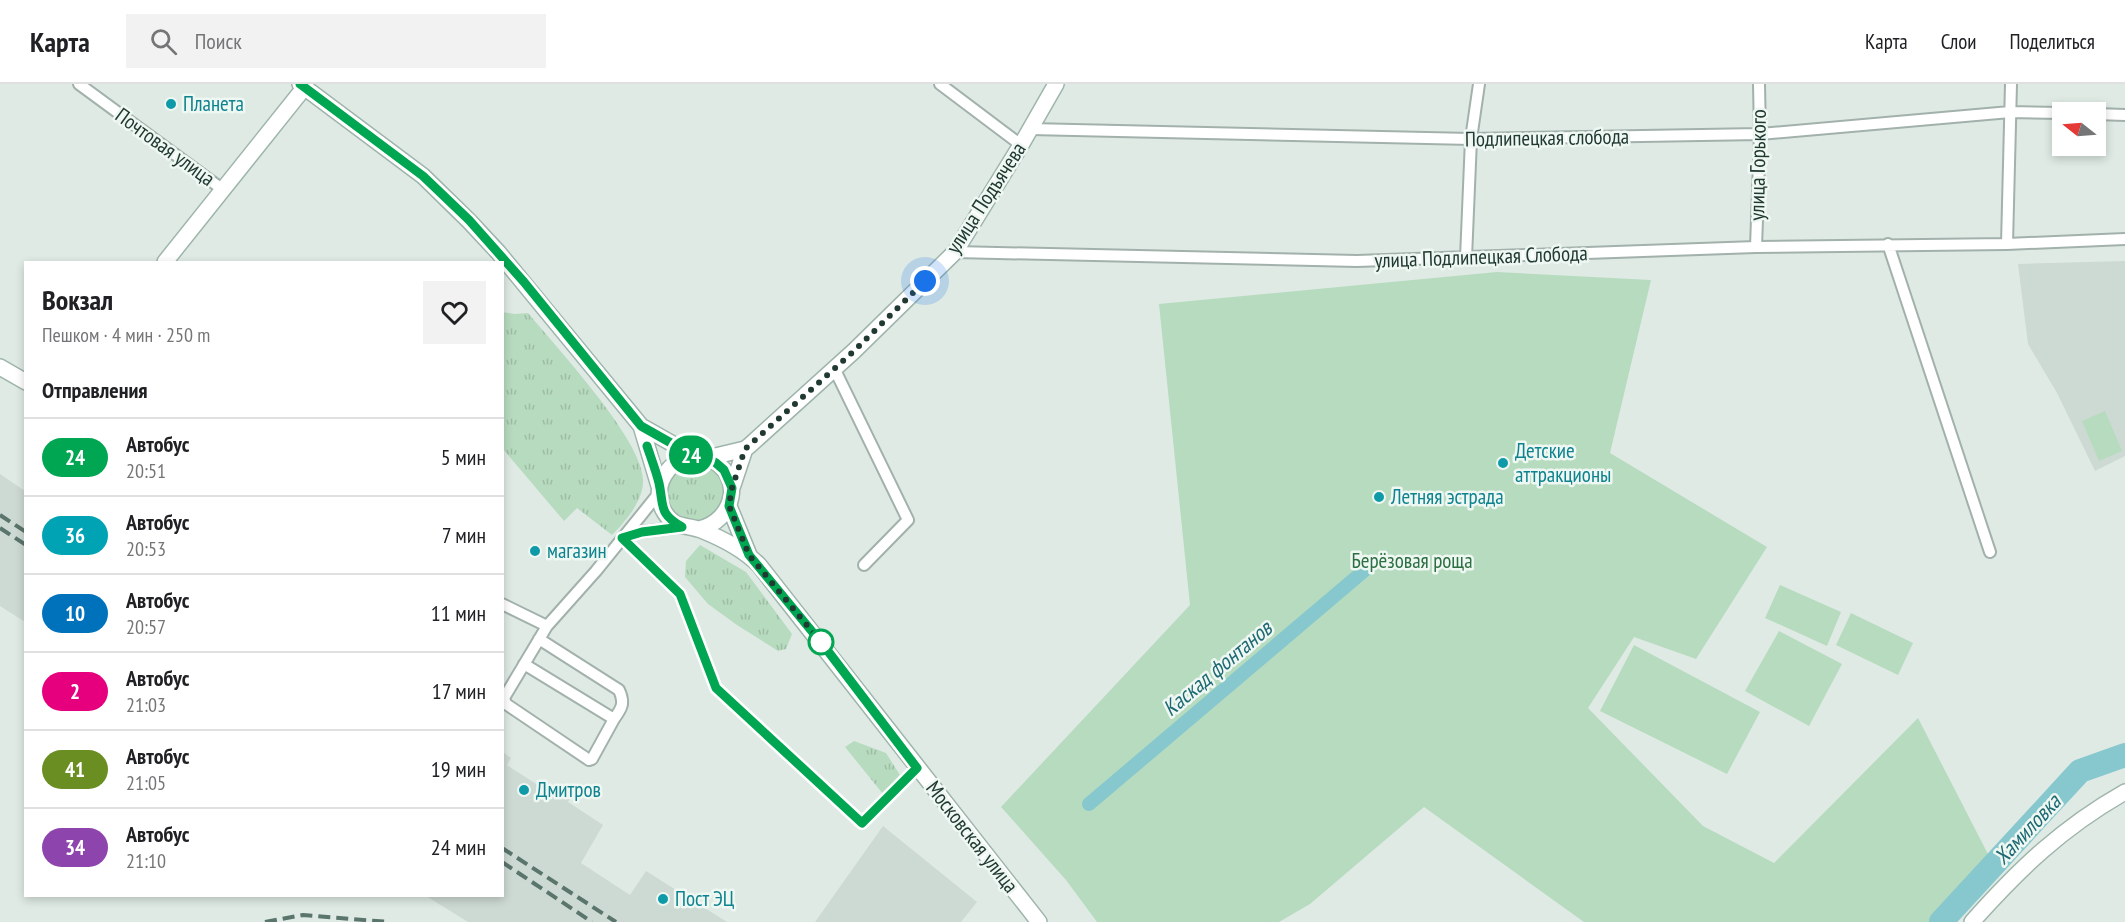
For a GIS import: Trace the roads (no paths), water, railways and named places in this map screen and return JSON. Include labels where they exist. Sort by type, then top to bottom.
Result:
[{"type":"main road","name":"улица Подъячева","points":[[732,488],[745,449],[834,368],[955,252],[1056,84]]},
{"type":"main road","points":[[166,261],[302,86],[423,176],[469,220],[524,282],[641,426],[724,470],[732,488],[729,506],[716,523],[699,529]]},
{"type":"main road","points":[[0,367],[24,381]]},
{"type":"main road","points":[[641,426],[659,490],[661,506],[673,522],[682,527]]},
{"type":"main road","name":"улица Подъячева","points":[[700,457],[745,449]]},
{"type":"main road","points":[[659,490],[666,470],[675,462],[700,457]]},
{"type":"main road","name":"Московская улица","points":[[729,506],[749,555],[817,637],[1039,922]]},
{"type":"main road","name":"Московская улица","points":[[682,527],[699,529],[749,555]]},
{"type":"main road","points":[[1972,922],[2037,853],[2079,820],[2125,792]]},
{"type":"street","name":"Почтовая улица","points":[[79,84],[222,189]]},
{"type":"street","points":[[940,84],[1021,145]]},
{"type":"street","points":[[1466,258],[1472,139],[1479,84]]},
{"type":"street","name":"улица Горького","points":[[1756,247],[1760,134],[1759,84]]},
{"type":"street","points":[[2007,244],[2010,84]]},
{"type":"street","name":"Подлипецкая слобода","points":[[1030,129],[1472,139],[1760,134],[2010,112],[2052,113]]},
{"type":"street","points":[[2106,114],[2125,115]]},
{"type":"street","name":"улица Подлипецкая Слобода","points":[[955,252],[1357,261],[1756,247],[2007,244],[2125,239]]},
{"type":"street","points":[[1888,244],[1990,552]]},
{"type":"street","points":[[834,368],[908,520],[864,566]]},
{"type":"street","points":[[539,639],[619,690],[624,699],[623,706],[592,759],[589,760],[504,701],[524,664],[539,639],[547,626],[596,571],[659,490]]},
{"type":"street","points":[[622,538],[642,532],[682,527]]},
{"type":"street","points":[[504,605],[547,626]]},
{"type":"street","points":[[524,664],[614,719]]},
{"type":"waterway","name":"Каскад фонтанов","points":[[1089,804],[1372,564]]},
{"type":"waterway","name":"Хамиловка","points":[[1941,922],[2080,771],[2125,755]]},
{"type":"railway","points":[[0,515],[24,531]]},
{"type":"railway","points":[[0,528],[24,544]]},
{"type":"railway","points":[[504,849],[616,922]]},
{"type":"railway","points":[[504,863],[592,922]]},
{"type":"railway","points":[[265,922],[303,915],[389,922]]},
{"type":"place","name":"Планета","points":[[171,104]]},
{"type":"place","name":"Детские аттракционы","points":[[1503,463]]},
{"type":"place","name":"Летняя эстрада","points":[[1379,497]]},
{"type":"place","name":"магазин","points":[[535,551]]},
{"type":"place","name":"Дмитров","points":[[524,790]]},
{"type":"place","name":"Пост ЭЦ","points":[[663,899]]},
{"type":"park label","name":"Берёзовая роща","points":[[1412,561]]}]
